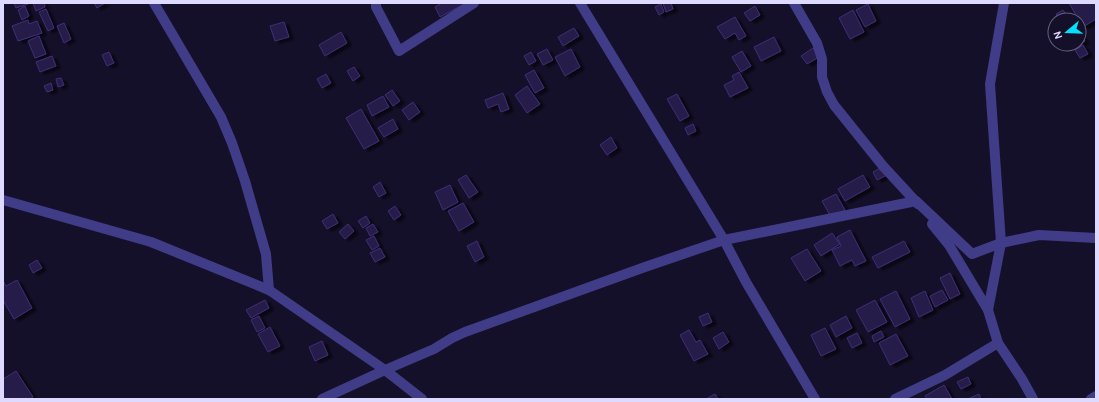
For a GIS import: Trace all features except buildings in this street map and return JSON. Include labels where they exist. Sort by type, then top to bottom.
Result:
[{"type":"street","points":[[154,3],[221,117],[232,143],[245,181],[266,254],[269,290]]},
{"type":"street","points":[[376,3],[376,7],[399,51],[474,3]]},
{"type":"street","points":[[580,3],[724,240],[746,282],[815,399]]},
{"type":"street","points":[[794,3],[817,44],[822,59],[822,77],[827,92],[834,105],[883,166],[916,201],[972,254],[1001,243],[1039,235],[1096,238]]},
{"type":"street","points":[[988,310],[1001,243],[990,84],[1004,3]]},
{"type":"street","points":[[3,200],[151,242],[269,290],[385,370],[422,399]]},
{"type":"street","points":[[322,399],[434,349],[465,332],[724,240],[916,201]]},
{"type":"street","points":[[916,201],[949,245],[988,310],[998,343],[1022,379],[1033,399]]},
{"type":"street","points":[[895,399],[945,375],[998,343]]},
{"type":"street","points":[[1091,399],[1096,396]]}]
